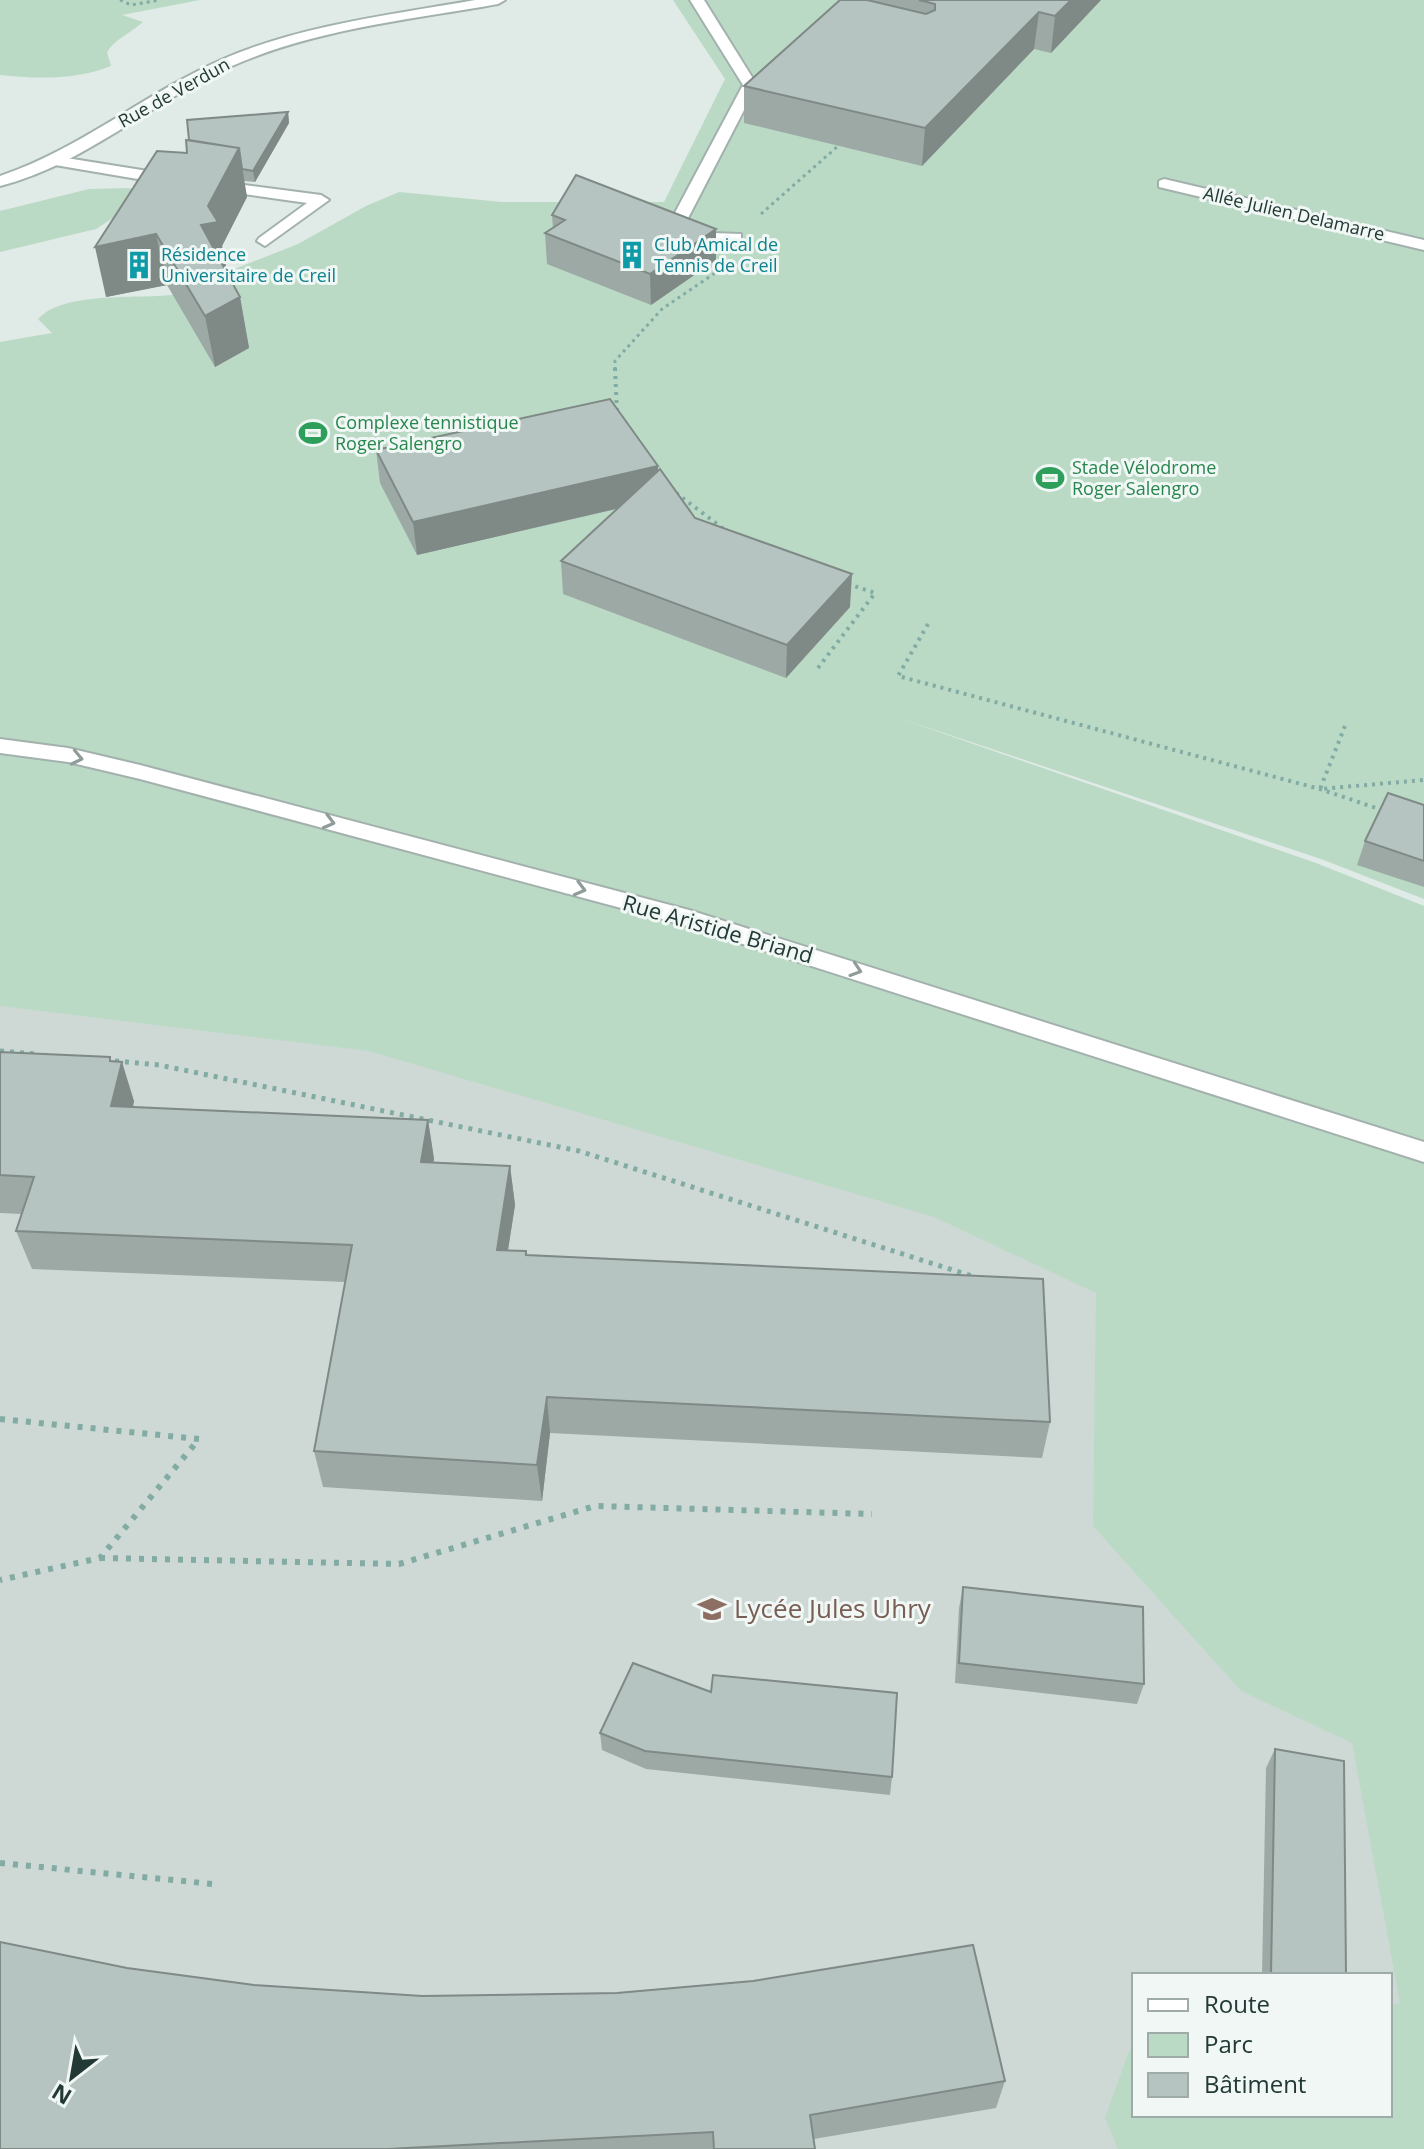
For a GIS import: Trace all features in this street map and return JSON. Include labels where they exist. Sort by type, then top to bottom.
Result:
[{"type":"street","name":"Rue de Verdun","points":[[0,181],[54,161],[191,80],[240,57],[300,39],[498,0]]},
{"type":"street","points":[[697,0],[750,85],[677,224],[710,238],[735,237]]},
{"type":"street","points":[[54,161],[321,200],[265,241]]},
{"type":"street","name":"Allée Julien Delamarre","points":[[1164,184],[1424,245]]},
{"type":"street","name":"Rue Aristide Briand","points":[[0,746],[68,755],[140,772],[681,916],[1424,1152]]},
{"type":"path","points":[[120,0],[131,5],[159,0]]},
{"type":"path","points":[[622,423],[616,411],[615,361],[662,309],[726,265],[735,237],[838,146]]},
{"type":"path","points":[[670,489],[734,537]]},
{"type":"path","points":[[818,668],[875,593],[840,581]]},
{"type":"path","points":[[928,624],[898,676],[1320,789],[1394,814]]},
{"type":"path","points":[[1320,789],[1345,726]]},
{"type":"path","points":[[1320,789],[1424,780]]},
{"type":"path","points":[[0,1051],[48,1055]]},
{"type":"path","points":[[95,1059],[159,1065],[579,1151],[990,1282]]},
{"type":"path","points":[[0,1419],[199,1439],[100,1558]]},
{"type":"path","points":[[0,1580],[100,1558],[399,1564],[595,1506],[872,1514]]},
{"type":"path","points":[[0,1863],[213,1884]]},
{"type":"shaded area","name":"Lycée Jules Uhry","points":[[0,786],[1300,1159],[1424,2149],[0,2149]]},
{"type":"green space","points":[[0,0],[200,0],[122,15],[143,22],[107,52],[111,66],[84,74],[42,78],[0,75]]},
{"type":"green space","points":[[673,0],[1424,0],[1424,899],[1321,859],[899,718],[1316,863],[1424,906],[1424,2149],[1118,2149],[1105,2118],[1129,2051],[1132,2050],[1132,2117],[1392,2117],[1392,2005],[1400,2003],[1352,1743],[1241,1691],[1093,1526],[1096,1293],[934,1217],[369,1051],[0,1006],[0,342],[52,333],[38,319],[65,304],[101,298],[178,294],[216,286],[227,272],[298,244],[366,206],[399,192],[502,202],[664,202],[725,79]]},
{"type":"green space","points":[[127,188],[153,192],[96,229],[0,252],[0,211],[89,189]]},
{"type":"building","points":[[840,0],[867,0],[926,14],[935,10],[935,4],[919,0],[1071,0],[1055,16],[1039,12],[925,128],[744,86]]},
{"type":"building","points":[[288,112],[253,171],[242,169],[239,148],[189,140],[187,120]]},
{"type":"building","points":[[186,140],[239,148],[208,206],[218,222],[201,225],[240,297],[205,316],[156,234],[95,247],[157,151],[187,153]]},
{"type":"building","points":[[576,175],[716,229],[650,274],[545,233],[565,220],[552,215]]},
{"type":"building","points":[[610,399],[658,466],[413,522],[376,450]]},
{"type":"building","points":[[660,469],[695,518],[852,574],[787,645],[561,561]]},
{"type":"building","points":[[1388,793],[1424,805],[1424,861],[1365,841]]},
{"type":"building","points":[[0,1052],[110,1057],[110,1061],[122,1062],[111,1106],[428,1120],[421,1162],[510,1166],[497,1250],[526,1251],[526,1255],[1043,1279],[1050,1422],[547,1397],[537,1465],[314,1451],[352,1245],[16,1231],[34,1177],[0,1175]]},
{"type":"building","points":[[963,1587],[1143,1607],[1144,1684],[959,1663]]},
{"type":"building","points":[[633,1663],[711,1692],[713,1675],[897,1693],[892,1777],[645,1751],[600,1733]]},
{"type":"building","points":[[1275,1749],[1344,1761],[1346,1973],[1271,1973]]},
{"type":"building","points":[[0,1942],[127,1968],[254,1985],[422,1996],[617,1993],[753,1981],[973,1945],[1005,2081],[810,2115],[815,2149],[714,2149],[713,2132],[388,2149],[0,2149]]},
{"type":"place","name":"Club Amical de Tennis de Creil","points":[[632,255]]},
{"type":"place","name":"Résidence Universitaire de Creil","points":[[139,265]]},
{"type":"place","name":"Complexe tennistique Roger Salengro","points":[[313,433]]},
{"type":"place","name":"Stade Vélodrome Roger Salengro","points":[[1050,478]]},
{"type":"place","name":"Lycée Jules Uhry","points":[[712,1609]]}]
